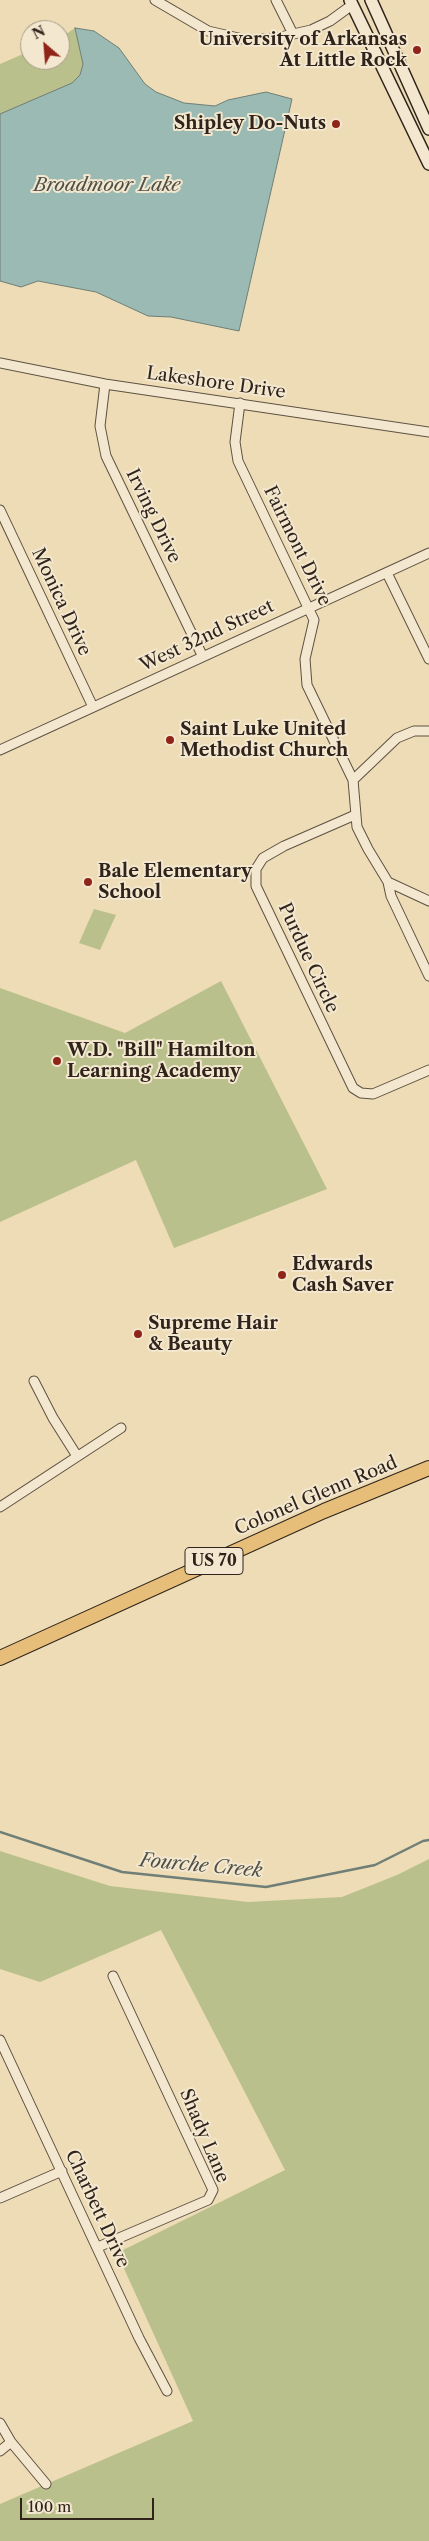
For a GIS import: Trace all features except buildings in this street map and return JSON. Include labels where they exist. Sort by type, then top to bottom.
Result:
[{"type":"main road","points":[[371,0],[429,129]]},
{"type":"main road","points":[[351,2],[429,164]]},
{"type":"main road","name":"Colonel Glenn Road","points":[[0,1658],[324,1511],[429,1468]]},
{"type":"street","points":[[155,0],[198,26],[218,35],[247,40],[276,38],[324,25],[351,2]]},
{"type":"street","points":[[276,0],[293,34]]},
{"type":"street","name":"Lakeshore Drive","points":[[0,363],[105,384],[429,432]]},
{"type":"street","name":"Irving Drive","points":[[105,384],[100,426],[106,456],[202,655]]},
{"type":"street","name":"Fairmont Drive","points":[[240,403],[235,442],[238,461],[315,624],[306,659],[306,679],[352,780],[357,827],[388,882],[391,896],[429,976]]},
{"type":"street","name":"Monica Drive","points":[[0,510],[93,707]]},
{"type":"street","name":"West 32nd Street","points":[[0,750],[202,655],[429,553]]},
{"type":"street","points":[[387,573],[429,659]]},
{"type":"street","points":[[352,780],[397,738],[414,731],[429,731]]},
{"type":"street","name":"Purdue Circle","points":[[355,815],[284,846],[263,858],[256,869],[256,886],[354,1088],[361,1094],[373,1094],[429,1070]]},
{"type":"street","points":[[388,882],[429,901]]},
{"type":"street","points":[[34,1381],[53,1418],[77,1456]]},
{"type":"street","points":[[0,1507],[121,1428]]},
{"type":"street","name":"Shady Lane","points":[[98,2247],[208,2200],[213,2194],[213,2188],[113,1976]]},
{"type":"street","name":"Charbett Drive","points":[[0,2040],[139,2338],[166,2391]]},
{"type":"street","points":[[0,2198],[62,2171]]},
{"type":"street","points":[[0,2423],[11,2442],[46,2484]]},
{"type":"street","points":[[0,2451],[11,2442]]},
{"type":"green space","points":[[75,28],[83,64],[80,75],[72,83],[40,101],[0,114],[0,64],[20,55],[20,70],[70,70],[70,31]]},
{"type":"green space","points":[[94,909],[116,915],[100,950],[79,943]]},
{"type":"green space","points":[[221,981],[327,1189],[174,1248],[136,1160],[0,1222],[0,988],[125,1033]]},
{"type":"green space","points":[[0,1851],[110,1886],[248,1902],[342,1897],[397,1875],[429,1859],[429,2541],[0,2541],[0,2504],[193,2421],[117,2253],[285,2170],[161,1930],[40,1982],[0,1969]]},
{"type":"water","name":"Broadmoor Lake","points":[[75,28],[94,31],[119,48],[145,84],[156,92],[184,103],[215,106],[228,100],[266,92],[292,99],[239,331],[171,317],[148,316],[96,292],[38,281],[21,287],[0,281],[0,114],[72,83],[80,75],[83,64]]},
{"type":"waterway","name":"Fourche Creek","points":[[0,1832],[122,1872],[266,1887],[375,1865],[423,1841],[429,1840]]},
{"type":"place","name":"University of Arkansas At Little Rock","points":[[417,50]]},
{"type":"place","name":"Shipley Do-Nuts","points":[[336,124]]},
{"type":"place","name":"Saint Luke United Methodist Church","points":[[170,740]]},
{"type":"place","name":"Bale Elementary School","points":[[88,882]]},
{"type":"place","name":"W.D. \"Bill\" Hamilton Learning Academy","points":[[57,1061]]},
{"type":"place","name":"Edwards Cash Saver","points":[[282,1275]]},
{"type":"place","name":"Supreme Hair & Beauty","points":[[138,1334]]}]
